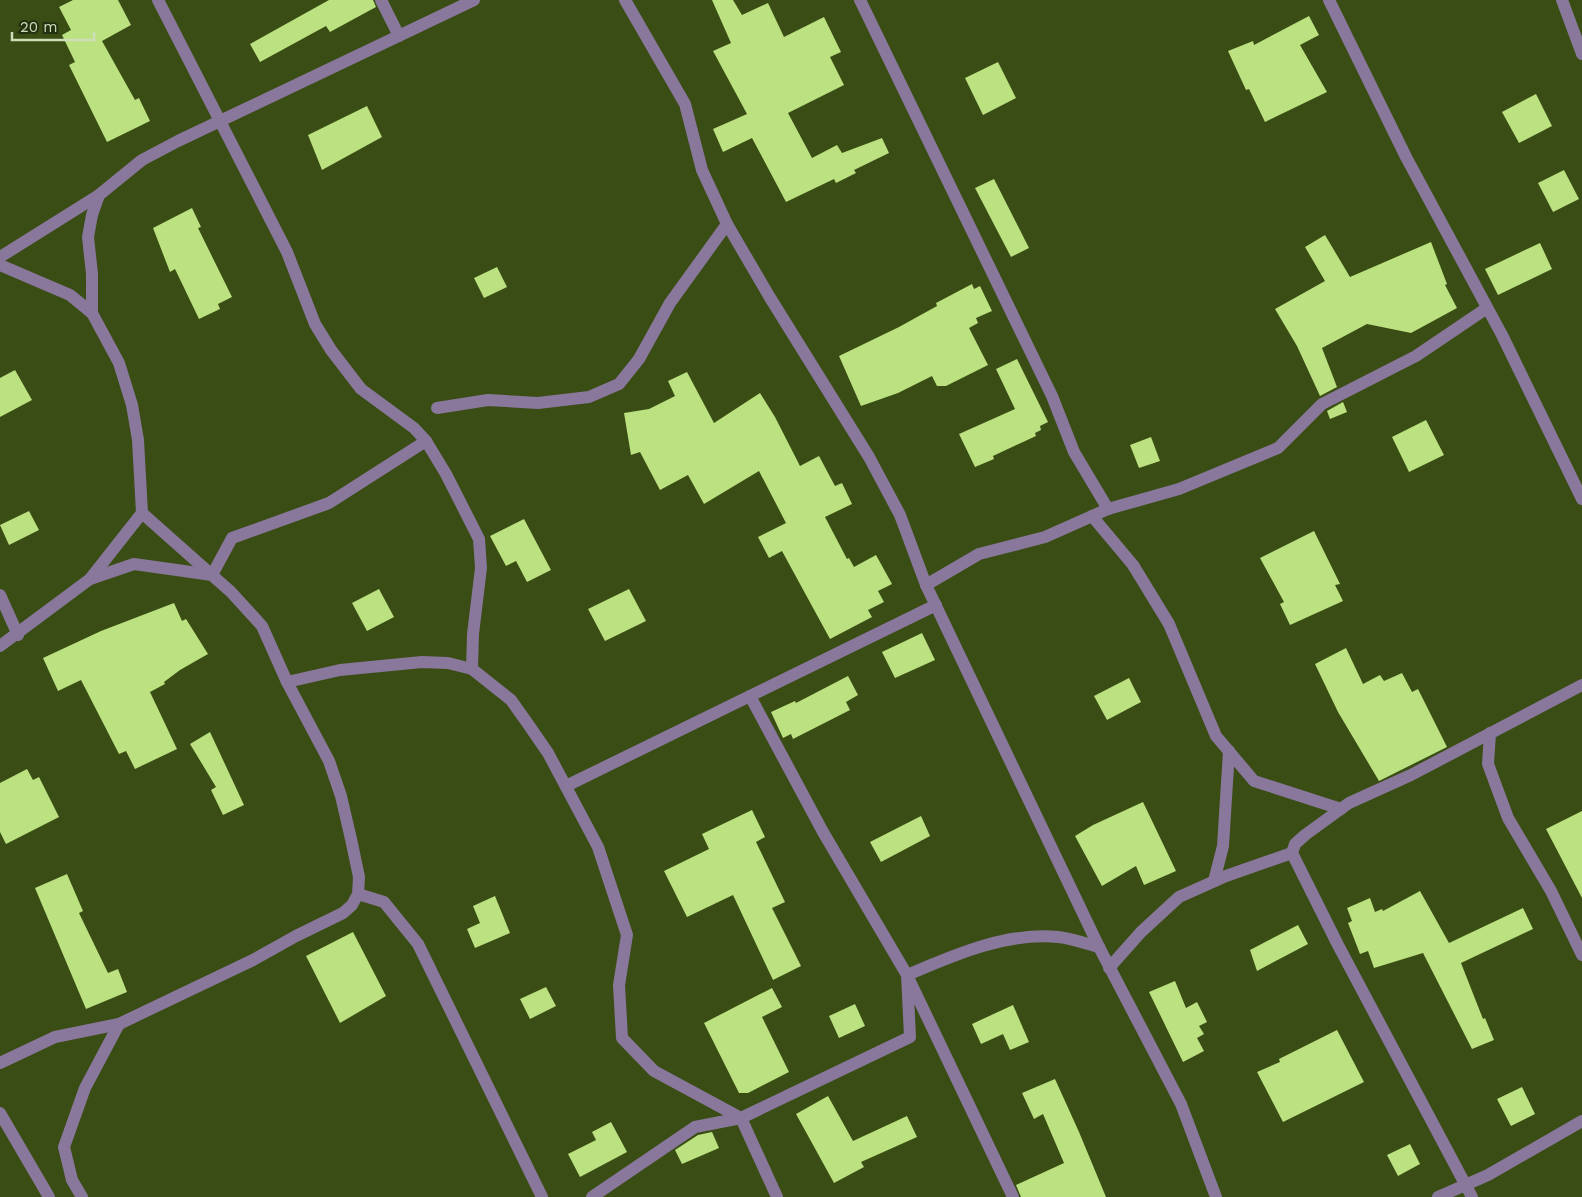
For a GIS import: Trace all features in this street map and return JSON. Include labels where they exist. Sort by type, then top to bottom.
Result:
[{"type":"street","points":[[158,0],[288,252],[316,324],[331,350],[361,389],[414,428],[426,441],[480,538],[481,568],[473,634],[472,669]]},
{"type":"street","points":[[380,0],[399,36]]},
{"type":"street","points":[[0,257],[99,195],[142,160],[219,121],[474,0]]},
{"type":"street","points":[[625,0],[684,104],[702,170],[727,224],[768,296],[869,457],[900,515],[926,585],[1098,947],[1180,1104],[1216,1197]]},
{"type":"street","points":[[860,0],[1044,378],[1074,452],[1108,509]]},
{"type":"street","points":[[1329,0],[1406,157],[1487,308],[1582,499]]},
{"type":"street","points":[[1562,0],[1582,54]]},
{"type":"street","points":[[92,313],[92,274],[88,237],[92,215],[99,195]]},
{"type":"street","points":[[437,408],[488,400],[538,403],[589,397],[619,384],[639,359],[670,303],[727,224]]},
{"type":"street","points":[[0,265],[70,294],[92,313],[119,363],[132,405],[138,440],[142,513],[90,579],[18,635],[0,646]]},
{"type":"street","points":[[926,585],[979,554],[1045,536],[1108,509],[1179,488],[1278,448],[1322,404],[1416,356],[1487,308]]},
{"type":"street","points":[[212,575],[232,538],[329,503],[426,441]]},
{"type":"street","points":[[0,1063],[55,1037],[119,1024],[253,960],[343,913],[352,905],[358,894],[359,877],[341,796],[329,762],[287,682],[262,626],[212,575],[142,513]]},
{"type":"street","points":[[1092,516],[1133,565],[1169,624],[1216,736],[1254,781],[1341,809]]},
{"type":"street","points":[[90,579],[134,564],[212,575]]},
{"type":"street","points":[[0,595],[18,635]]},
{"type":"street","points":[[566,786],[936,605]]},
{"type":"street","points":[[287,682],[340,670],[422,662],[448,663],[472,669],[511,700],[548,753],[598,848],[627,935],[619,985],[622,1038],[654,1071],[741,1118],[777,1197]]},
{"type":"street","points":[[1472,1197],[1338,945],[1292,853],[1295,844],[1305,835],[1341,809],[1582,684]]},
{"type":"street","points":[[750,696],[823,832],[907,975],[1013,1197]]},
{"type":"street","points":[[1490,733],[1488,764],[1508,818],[1551,891],[1582,954]]},
{"type":"street","points":[[1214,881],[1224,846],[1229,751]]},
{"type":"street","points":[[1109,968],[1141,932],[1179,897],[1214,881],[1292,853]]},
{"type":"street","points":[[358,894],[384,902],[418,944],[542,1197]]},
{"type":"street","points":[[907,975],[960,952],[998,942],[1059,936],[1098,947]]},
{"type":"street","points":[[592,1197],[696,1126],[741,1118],[910,1037],[907,975]]},
{"type":"street","points":[[82,1197],[72,1180],[64,1147],[85,1088],[119,1024]]},
{"type":"street","points":[[0,1113],[49,1197]]},
{"type":"street","points":[[1438,1197],[1488,1174],[1582,1121]]},
{"type":"building","points":[[73,0],[118,0],[131,25],[102,41],[135,100],[139,98],[150,121],[107,142],[69,65],[75,62],[62,35],[71,30],[59,7]]},
{"type":"building","points":[[329,0],[373,0],[376,7],[330,32],[326,26],[260,62],[250,44]]},
{"type":"building","points":[[712,0],[733,0],[742,15],[768,3],[784,37],[824,17],[841,52],[830,57],[844,85],[788,113],[812,158],[837,145],[842,153],[882,138],[889,153],[854,170],[856,173],[836,183],[834,179],[786,202],[752,138],[723,152],[713,129],[747,114],[713,51],[731,43]]},
{"type":"building","points":[[1309,16],[1319,35],[1300,45],[1327,92],[1265,122],[1249,89],[1246,90],[1228,51],[1253,41],[1254,45]]},
{"type":"building","points":[[998,62],[1016,98],[983,115],[965,78]]},
{"type":"building","points":[[1536,94],[1552,126],[1519,143],[1502,112]]},
{"type":"building","points":[[367,106],[382,137],[322,170],[308,135]]},
{"type":"building","points":[[1564,170],[1579,199],[1553,212],[1538,183]]},
{"type":"building","points":[[994,179],[1029,248],[1011,257],[975,188]]},
{"type":"building","points":[[192,208],[201,227],[198,228],[232,297],[218,304],[220,309],[199,319],[175,269],[170,272],[153,228]]},
{"type":"building","points":[[1325,235],[1350,277],[1431,242],[1447,284],[1445,285],[1457,308],[1411,333],[1367,324],[1322,348],[1337,387],[1320,396],[1297,346],[1275,309],[1325,281],[1305,247]]},
{"type":"building","points":[[1540,243],[1552,269],[1498,295],[1485,269]]},
{"type":"building","points":[[497,267],[507,287],[484,298],[474,278]]},
{"type":"building","points":[[972,284],[974,289],[980,286],[992,311],[976,318],[978,323],[969,328],[988,365],[946,386],[937,386],[932,376],[898,393],[861,406],[839,356],[899,327],[937,306],[936,303]]},
{"type":"building","points":[[1017,359],[1048,422],[1040,426],[1041,430],[1035,433],[1036,436],[993,456],[994,459],[975,467],[959,434],[1015,409],[996,369]]},
{"type":"building","points":[[15,370],[32,400],[0,417],[0,378]]},
{"type":"building","points":[[687,372],[714,423],[760,393],[775,417],[800,466],[819,456],[835,486],[842,483],[852,504],[825,517],[847,559],[849,558],[854,567],[876,555],[892,584],[878,591],[884,602],[868,610],[872,617],[830,639],[782,551],[769,558],[758,537],[786,523],[759,471],[704,504],[688,475],[660,490],[640,452],[631,455],[624,413],[649,409],[675,396],[668,381]]},
{"type":"building","points":[[1343,402],[1347,412],[1330,419],[1327,411]]},
{"type":"building","points":[[1426,420],[1444,455],[1409,472],[1392,437]]},
{"type":"building","points":[[1151,437],[1160,461],[1139,468],[1130,445]]},
{"type":"building","points":[[29,511],[39,530],[9,545],[0,525]]},
{"type":"building","points":[[524,519],[551,570],[527,582],[516,561],[506,566],[490,536]]},
{"type":"building","points":[[1314,531],[1340,584],[1335,585],[1343,601],[1290,625],[1280,604],[1284,602],[1260,558]]},
{"type":"building","points":[[379,589],[394,617],[367,631],[352,603]]},
{"type":"building","points":[[629,589],[646,621],[605,641],[588,609]]},
{"type":"building","points":[[174,603],[182,621],[186,619],[208,654],[180,670],[164,682],[165,684],[150,692],[177,749],[135,769],[126,751],[119,754],[81,680],[58,691],[43,658],[101,631]]},
{"type":"building","points":[[922,633],[935,660],[895,678],[882,652]]},
{"type":"building","points":[[1346,648],[1363,684],[1380,675],[1384,681],[1402,673],[1412,692],[1418,689],[1447,747],[1379,781],[1338,712],[1315,664]]},
{"type":"building","points":[[848,676],[858,695],[846,702],[850,710],[793,739],[791,734],[783,738],[771,712],[795,701],[796,703]]},
{"type":"building","points":[[1129,678],[1141,702],[1107,720],[1094,696]]},
{"type":"building","points":[[210,732],[244,805],[223,815],[211,790],[216,787],[190,744]]},
{"type":"building","points":[[27,769],[33,780],[39,777],[59,817],[6,844],[0,832],[0,783]]},
{"type":"building","points":[[1143,802],[1176,871],[1144,885],[1136,866],[1102,886],[1075,836],[1093,825]]},
{"type":"building","points":[[752,810],[765,837],[756,842],[785,902],[772,908],[801,966],[773,980],[733,895],[687,917],[664,871],[709,849],[702,834]]},
{"type":"building","points":[[1582,811],[1582,898],[1546,829]]},
{"type":"building","points":[[921,816],[930,836],[881,862],[870,842]]},
{"type":"building","points":[[67,874],[83,911],[79,913],[108,973],[118,969],[127,992],[86,1009],[35,888]]},
{"type":"building","points":[[1420,891],[1449,943],[1523,908],[1533,929],[1461,963],[1483,1019],[1485,1018],[1494,1040],[1472,1049],[1423,953],[1374,968],[1368,951],[1360,954],[1348,923],[1352,921],[1347,908],[1370,898],[1375,912],[1382,909],[1383,911]]},
{"type":"building","points":[[495,896],[510,933],[475,948],[467,929],[480,923],[473,906]]},
{"type":"building","points":[[1298,925],[1308,944],[1257,971],[1250,950]]},
{"type":"building","points":[[353,932],[386,996],[340,1023],[306,956]]},
{"type":"building","points":[[1175,981],[1186,1008],[1197,1002],[1207,1022],[1199,1026],[1204,1034],[1197,1038],[1204,1051],[1183,1062],[1149,992]]},
{"type":"building","points":[[546,987],[556,1006],[530,1019],[520,999]]},
{"type":"building","points":[[772,988],[782,1007],[762,1017],[789,1072],[748,1093],[739,1093],[704,1023]]},
{"type":"building","points":[[855,1004],[865,1026],[839,1038],[829,1016]]},
{"type":"building","points":[[1013,1005],[1029,1042],[1010,1050],[1003,1034],[981,1044],[972,1024]]},
{"type":"building","points":[[1337,1030],[1364,1082],[1283,1122],[1257,1072],[1280,1062],[1279,1059]]},
{"type":"building","points":[[1055,1079],[1106,1197],[1021,1197],[1016,1185],[1064,1163],[1043,1114],[1034,1119],[1022,1093]]},
{"type":"building","points":[[1522,1087],[1535,1114],[1511,1126],[1497,1099]]},
{"type":"building","points":[[828,1096],[853,1141],[907,1116],[917,1137],[861,1162],[864,1167],[834,1183],[796,1114]]},
{"type":"building","points":[[611,1122],[627,1152],[580,1177],[568,1154],[596,1140],[592,1132]]},
{"type":"building","points":[[712,1132],[719,1148],[682,1164],[675,1150],[698,1135]]},
{"type":"building","points":[[1410,1144],[1420,1164],[1398,1176],[1387,1155]]}]
